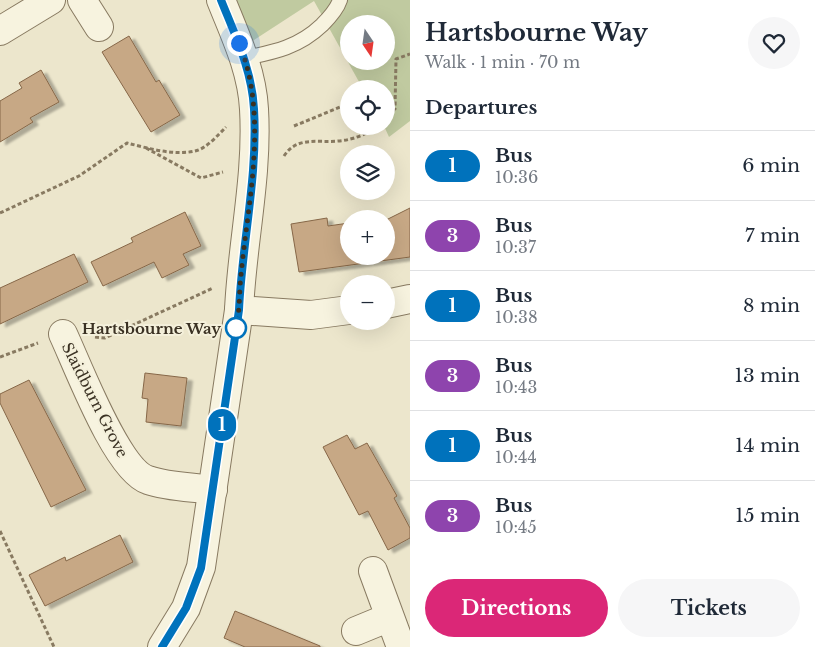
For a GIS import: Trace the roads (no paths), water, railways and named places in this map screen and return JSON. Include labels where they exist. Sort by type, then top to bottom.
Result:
[{"type":"street","points":[[0,31],[52,0]]},
{"type":"street","points":[[82,0],[98,27]]},
{"type":"street","points":[[162,647],[186,608],[201,568],[239,310],[241,276],[252,187],[254,108],[245,58],[221,0]]},
{"type":"street","points":[[395,302],[410,298]]},
{"type":"street","points":[[239,310],[311,316],[340,311]]},
{"type":"street","name":"Slaidburn Grove","points":[[63,334],[114,445],[129,466],[147,480],[212,490]]},
{"type":"street","points":[[373,571],[401,647]]},
{"type":"street","points":[[356,631],[390,617]]},
{"type":"lane","points":[[245,58],[285,50],[309,38],[328,20],[340,0]]},
{"type":"place","name":"Hartsbourne Way","points":[[236,328]]}]
